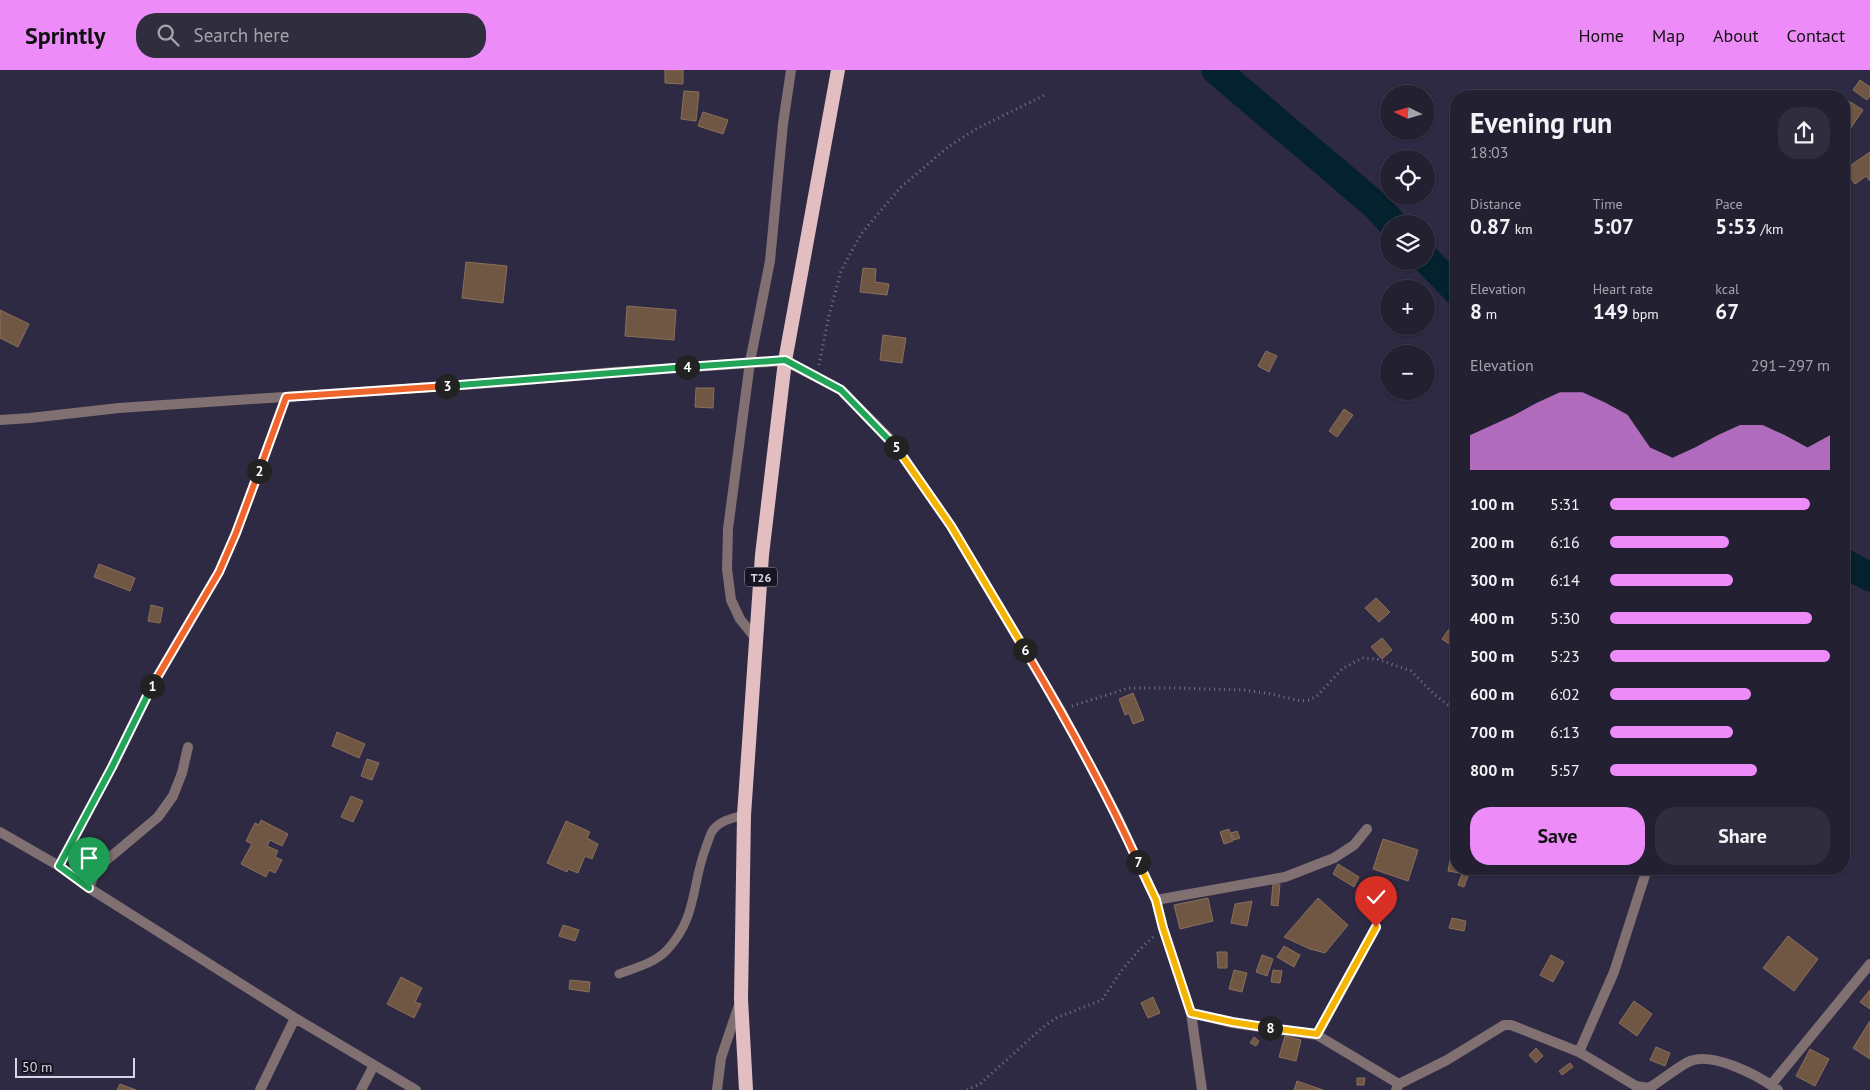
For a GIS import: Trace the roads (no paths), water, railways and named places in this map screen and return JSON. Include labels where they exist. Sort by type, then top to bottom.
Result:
[{"type":"highway","name":"T26","points":[[746,1090],[741,999],[744,815],[762,555],[785,360],[838,70]]},
{"type":"street","points":[[756,639],[740,619],[732,600],[728,569],[728,529],[750,362],[770,261],[783,124],[791,70]]},
{"type":"street","points":[[0,420],[119,408],[505,382],[785,360],[841,390],[893,442],[951,526],[1061,710],[1118,818],[1156,900],[1163,928],[1191,1013],[1202,1090]]},
{"type":"street","points":[[89,888],[96,869],[158,817],[173,796],[182,773],[188,747]]},
{"type":"street","points":[[1156,900],[1285,876],[1316,866],[1334,858],[1354,845],[1367,829]]},
{"type":"street","points":[[0,832],[59,866],[89,888],[295,1018],[416,1090]]},
{"type":"street","points":[[1579,1052],[1614,972],[1645,875]]},
{"type":"street","points":[[1317,1034],[1376,927]]},
{"type":"street","points":[[1191,1013],[1232,1022],[1317,1034],[1397,1087],[1504,1026],[1511,1025],[1579,1052],[1636,1086],[1649,1088],[1689,1061],[1703,1059],[1729,1064],[1774,1087],[1870,964]]},
{"type":"street","points":[[718,1090],[721,1058],[741,999]]},
{"type":"street","points":[[260,1090],[295,1018]]},
{"type":"street","points":[[361,1090],[374,1065]]},
{"type":"lane","points":[[619,974],[646,964],[666,951],[684,929],[694,900],[703,857],[713,830],[727,819],[744,815]]},
{"type":"waterway","points":[[1216,70],[1374,204],[1384,215]]},
{"type":"waterway","points":[[1435,268],[1450,284]]},
{"type":"waterway","points":[[1850,566],[1870,577]]}]
